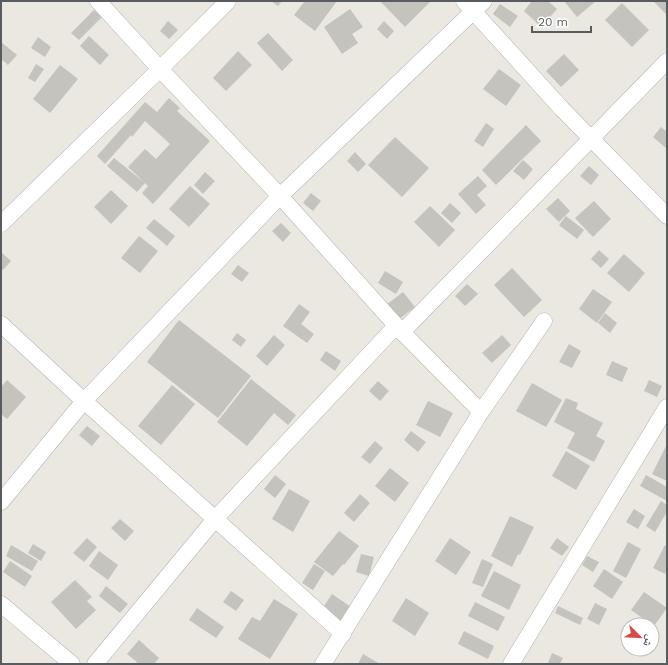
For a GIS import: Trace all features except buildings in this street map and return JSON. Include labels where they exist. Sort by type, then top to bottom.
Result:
[{"type":"street","points":[[98,1],[160,70],[280,196],[399,329],[481,412]]},
{"type":"street","points":[[1,224],[160,70],[228,1]]},
{"type":"street","points":[[1,502],[84,401],[280,196],[473,5],[562,109],[667,216]]},
{"type":"street","points":[[95,664],[215,519],[399,329],[667,61]]},
{"type":"street","points":[[323,664],[481,412],[544,321]]},
{"type":"street","points":[[1,324],[84,401],[343,634]]},
{"type":"street","points":[[511,664],[667,406]]},
{"type":"street","points":[[3,612],[72,664]]}]
